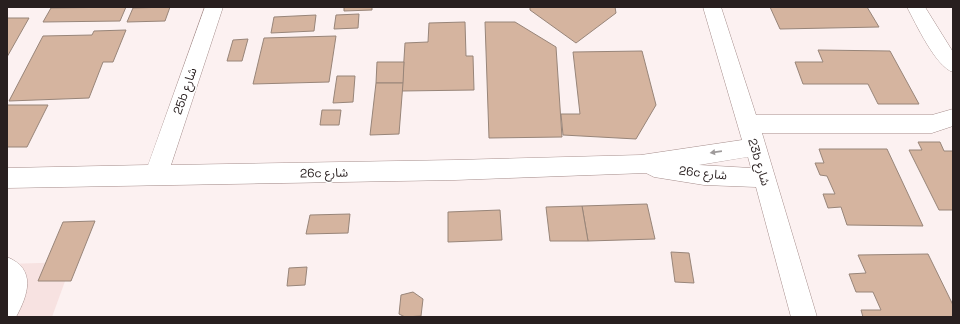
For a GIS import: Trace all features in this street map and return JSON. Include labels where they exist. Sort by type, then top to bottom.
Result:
[{"type":"street","name":"25b شارع","points":[[156,175],[214,7]]},
{"type":"street","name":"23b شارع","points":[[712,7],[765,178],[804,317]]},
{"type":"street","points":[[916,7],[944,55],[953,64]]},
{"type":"street","points":[[748,124],[932,124],[953,117]]},
{"type":"street","name":"26c شارع","points":[[7,178],[455,170],[641,164],[755,147]]},
{"type":"street","name":"26c شارع","points":[[641,164],[662,169],[697,174],[765,178]]},
{"type":"street","points":[[7,269],[12,273],[16,280],[16,287],[7,306]]},
{"type":"shaded area","points":[[72,262],[52,317],[7,317],[7,264]]},
{"type":"building","points":[[52,7],[126,7],[51,8]]},
{"type":"building","points":[[126,7],[120,21],[43,22],[51,8]]},
{"type":"building","points":[[170,7],[165,21],[127,22],[133,8]]},
{"type":"building","points":[[344,7],[372,7],[372,10],[344,11]]},
{"type":"building","points":[[530,7],[615,7],[616,13],[576,43],[530,10]]},
{"type":"building","points":[[770,7],[867,7],[879,27],[780,29]]},
{"type":"building","points":[[359,14],[358,28],[334,29],[336,15]]},
{"type":"building","points":[[316,15],[314,31],[271,33],[274,17]]},
{"type":"building","points":[[7,18],[29,18],[7,57]]},
{"type":"building","points":[[465,22],[466,56],[473,56],[474,90],[402,91],[405,43],[428,42],[429,23]]},
{"type":"building","points":[[485,22],[515,22],[556,47],[562,137],[489,138]]},
{"type":"building","points":[[126,30],[113,62],[103,62],[89,98],[9,101],[43,36],[92,35],[94,31]]},
{"type":"building","points":[[336,36],[329,82],[253,84],[264,38]]},
{"type":"building","points":[[248,39],[242,61],[227,61],[233,40]]},
{"type":"building","points":[[818,50],[890,51],[919,104],[878,104],[868,84],[803,84],[795,62],[823,62]]},
{"type":"building","points":[[642,51],[656,105],[636,139],[563,135],[561,114],[580,114],[573,52]]},
{"type":"building","points":[[377,62],[404,62],[403,83],[376,83]]},
{"type":"building","points":[[337,76],[355,76],[353,102],[333,103]]},
{"type":"building","points":[[376,83],[403,83],[399,134],[370,135]]},
{"type":"building","points":[[7,105],[48,105],[27,147],[7,147]]},
{"type":"building","points":[[322,110],[341,110],[339,125],[320,125]]},
{"type":"building","points":[[918,142],[940,142],[944,151],[953,151],[953,210],[939,210],[909,150],[922,150]]},
{"type":"building","points":[[819,149],[887,149],[923,226],[847,225],[841,207],[828,208],[823,194],[835,194],[827,176],[820,175],[815,163],[824,163]]},
{"type":"building","points":[[647,204],[655,239],[588,241],[582,206]]},
{"type":"building","points":[[582,206],[588,241],[550,241],[546,207]]},
{"type":"building","points":[[500,210],[502,240],[448,242],[448,212]]},
{"type":"building","points":[[350,214],[348,233],[306,234],[310,215]]},
{"type":"building","points":[[95,221],[71,281],[38,281],[63,222]]},
{"type":"building","points":[[671,252],[689,253],[694,283],[675,282]]},
{"type":"building","points":[[928,254],[953,305],[953,317],[863,317],[861,310],[881,310],[873,292],[856,292],[849,274],[866,273],[858,255]]},
{"type":"building","points":[[307,267],[305,285],[287,286],[289,268]]},
{"type":"building","points":[[413,292],[423,299],[421,316],[405,317],[399,314],[401,295]]}]
